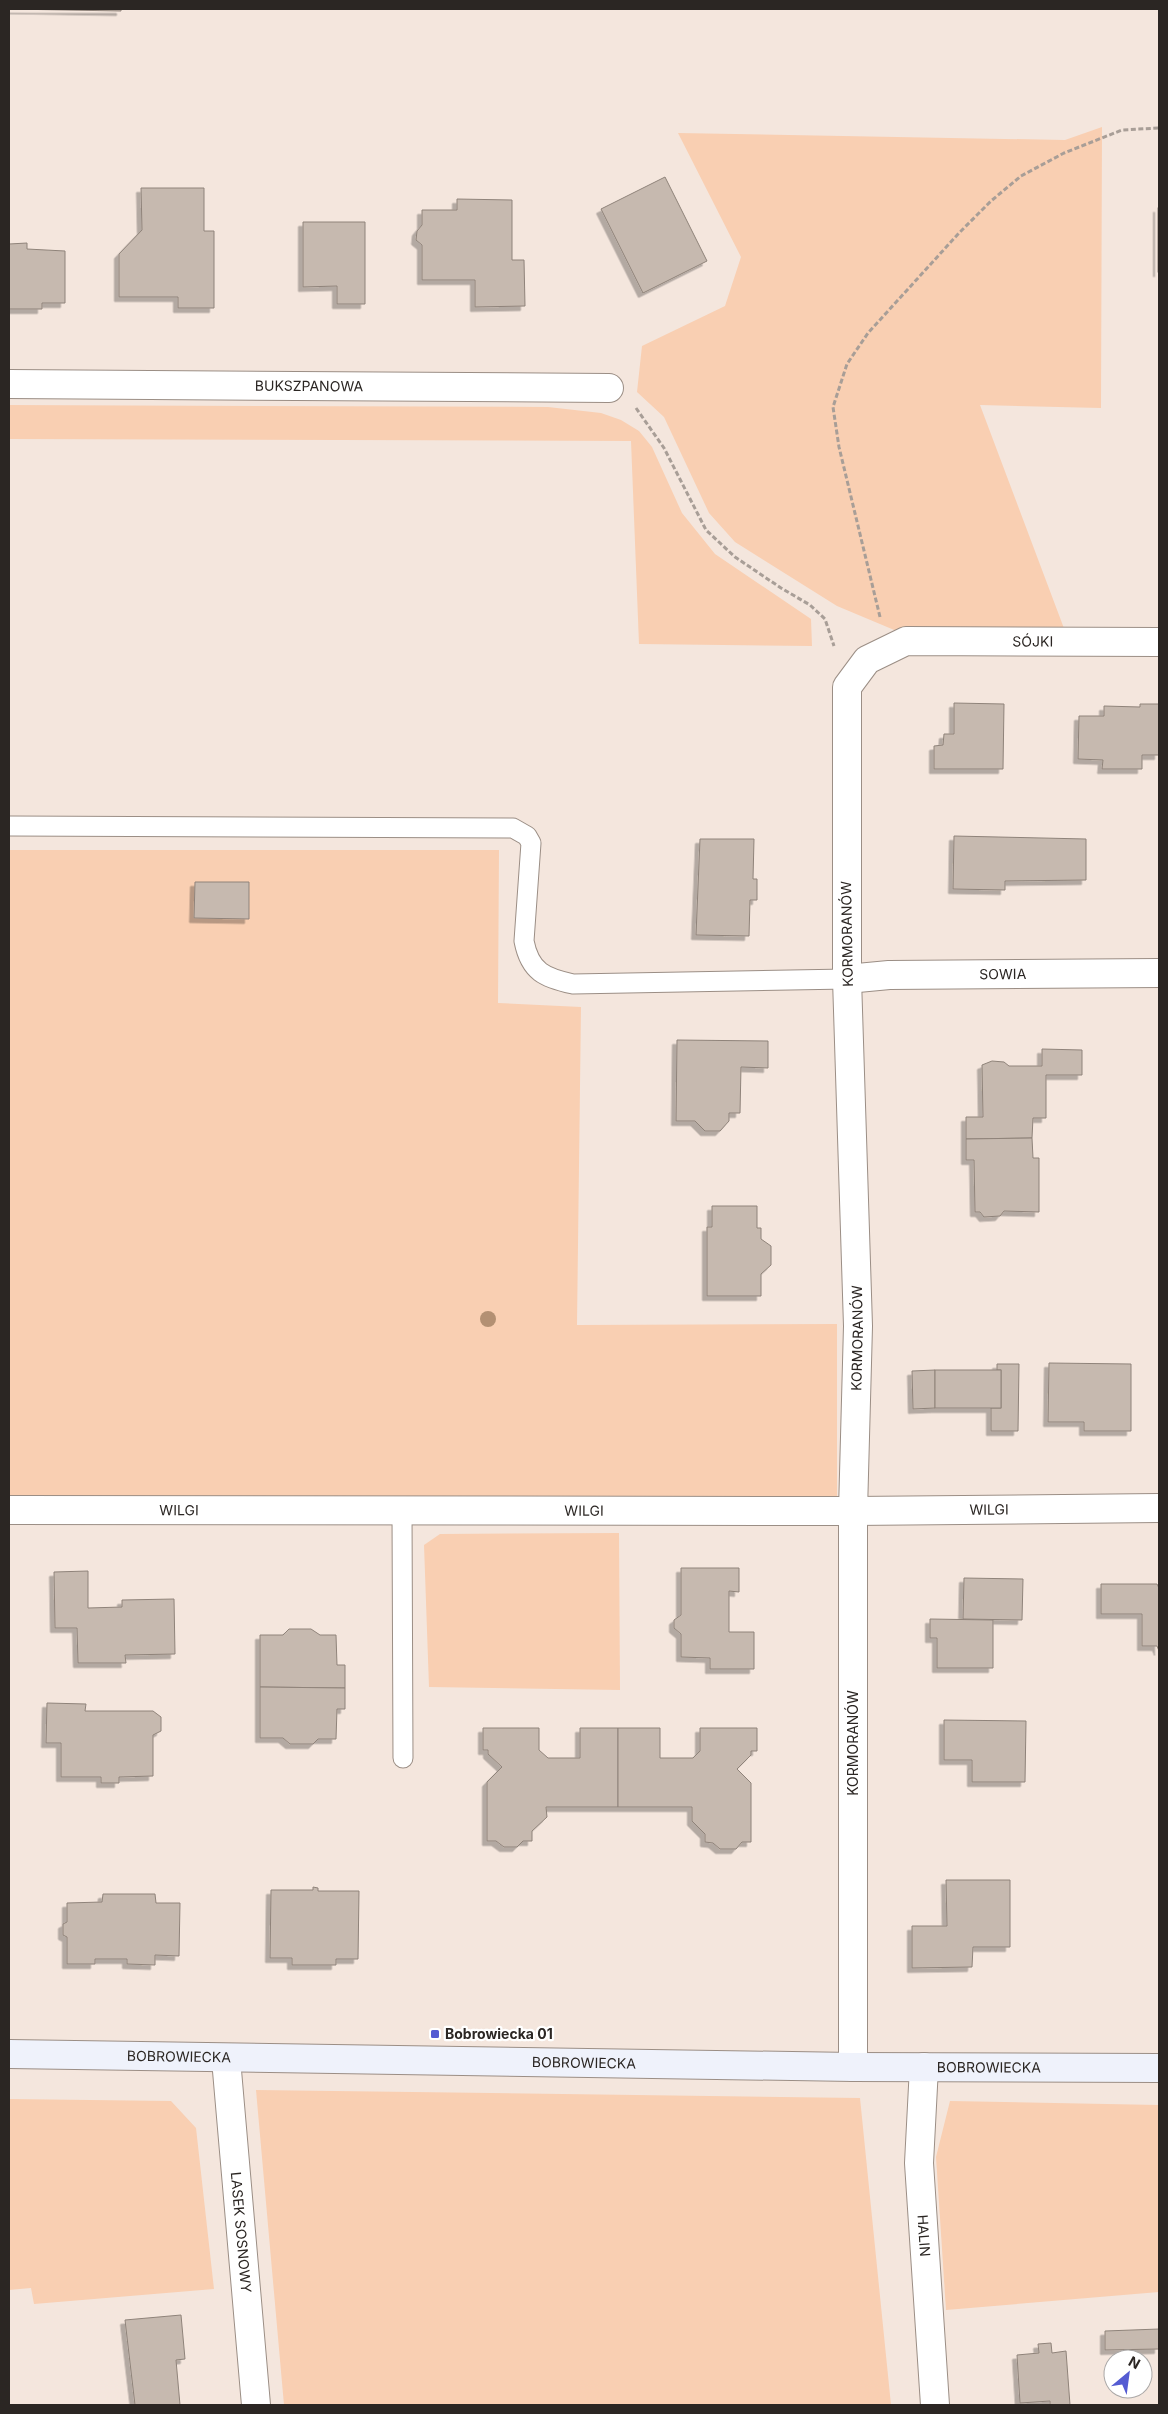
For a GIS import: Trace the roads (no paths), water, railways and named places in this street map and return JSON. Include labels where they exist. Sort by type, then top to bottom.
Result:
[{"type":"street","name":"BUKSZPANOWA","points":[[9,384],[609,388]]},
{"type":"street","name":"SÓJKI","points":[[847,687],[867,660],[897,645],[1159,642]]},
{"type":"street","name":"KORMORANÓW","points":[[847,687],[845,799],[847,979],[858,1326],[853,1511],[854,2067]]},
{"type":"street","name":"SOWIA","points":[[847,979],[889,975],[1159,973]]},
{"type":"street","name":"WILGI","points":[[9,1510],[853,1511],[1159,1508]]},
{"type":"street","name":"BOBROWIECKA","points":[[9,2054],[226,2059],[854,2067],[1159,2068]]},
{"type":"street","name":"LASEK SOSNOWY","points":[[226,2059],[256,2405]]},
{"type":"street","name":"HALIN","points":[[924,2067],[920,2163],[935,2405]]},
{"type":"lane","points":[[9,826],[513,828],[522,832],[531,843],[524,941],[527,955],[534,967],[550,979],[573,984],[847,979]]},
{"type":"lane","points":[[402,1511],[403,1758]]},
{"type":"place","name":"Bobrowiecka 01","points":[[435,2034]]}]
